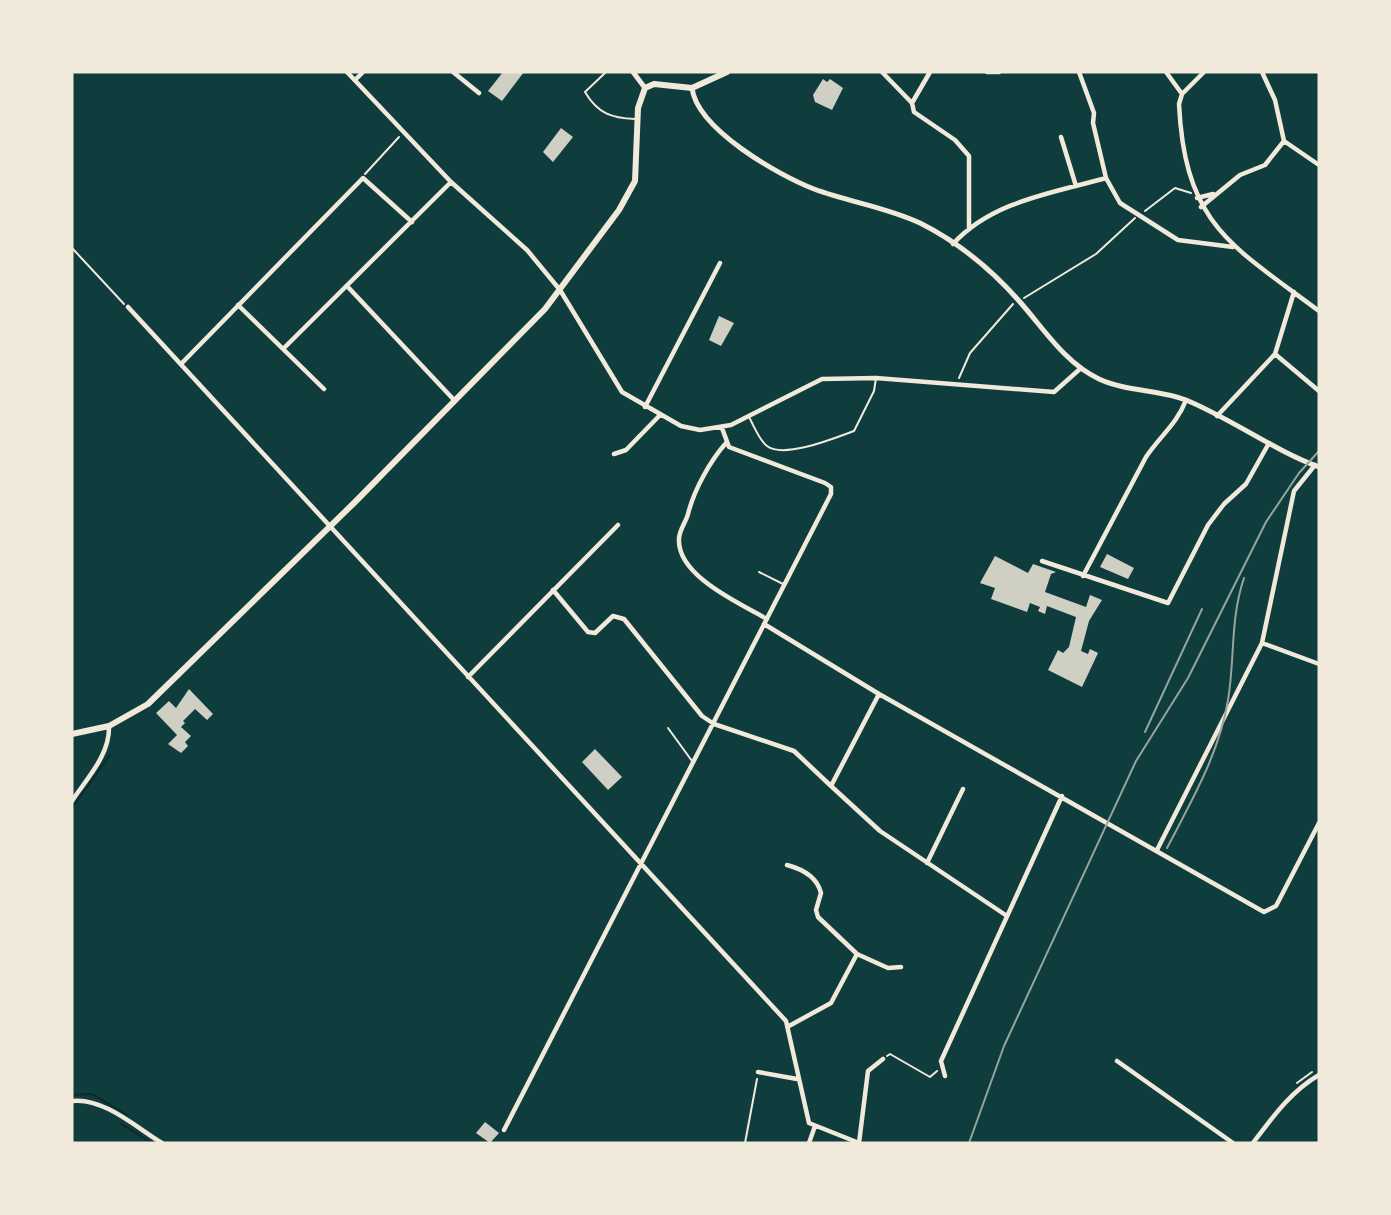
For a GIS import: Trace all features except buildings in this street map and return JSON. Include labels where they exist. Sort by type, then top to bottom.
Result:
[{"type":"main road","points":[[72,734],[109,726],[148,704],[330,527],[560,290],[629,194],[637,171],[640,97],[645,88],[659,84],[692,88],[727,72]]},
{"type":"street","points":[[347,72],[451,182],[527,250],[560,290],[622,392],[645,407],[688,428],[722,428],[822,379],[876,378],[1054,392],[1082,368]]},
{"type":"street","points":[[355,79],[363,72]]},
{"type":"street","points":[[453,72],[478,93]]},
{"type":"street","points":[[633,72],[645,88]]},
{"type":"street","points":[[882,72],[912,103],[914,112],[964,148],[970,156],[969,229]]},
{"type":"street","points":[[912,103],[930,72]]},
{"type":"street","points":[[987,72],[999,72]]},
{"type":"street","points":[[1079,72],[1094,113],[1093,123],[1106,178],[1119,203],[1178,240],[1234,247]]},
{"type":"street","points":[[1166,72],[1182,94]]},
{"type":"street","points":[[1204,72],[1182,94],[1180,114],[1196,196],[1201,207],[1234,247],[1319,311]]},
{"type":"street","points":[[1262,72],[1275,100],[1284,141],[1319,165]]},
{"type":"street","points":[[692,88],[695,103],[701,113],[726,137],[760,160],[814,189],[886,209],[920,223],[953,244],[989,270],[1052,341],[1082,368],[1118,386],[1186,400],[1317,466],[1294,491],[1262,643],[1157,850]]},
{"type":"street","points":[[1061,137],[1076,186]]},
{"type":"street","points":[[1201,207],[1213,194],[1240,175],[1265,165],[1284,141]]},
{"type":"street","points":[[181,365],[363,178],[412,222]]},
{"type":"street","points":[[953,244],[969,229],[1006,206],[1106,178]]},
{"type":"street","points":[[283,349],[451,182]]},
{"type":"street","points":[[1196,196],[1213,194]]},
{"type":"street","points":[[645,407],[720,263]]},
{"type":"street","points":[[347,286],[455,401]]},
{"type":"street","points":[[1217,415],[1275,354],[1294,292]]},
{"type":"street","points":[[238,305],[324,389]]},
{"type":"street","points":[[128,307],[789,1026],[797,1079],[809,1123],[859,1143],[868,1070],[883,1059]]},
{"type":"street","points":[[1275,354],[1319,391]]},
{"type":"street","points":[[1083,576],[1146,457],[1179,418],[1186,400]]},
{"type":"street","points":[[614,454],[626,450],[660,415]]},
{"type":"street","points":[[504,1130],[831,494],[831,487],[734,450],[726,443],[722,428]]},
{"type":"street","points":[[726,443],[689,507],[680,533],[680,547],[686,559],[720,594],[879,694],[1264,912],[1276,906],[1319,823]]},
{"type":"street","points":[[1042,561],[1168,603],[1208,525],[1224,503],[1246,484],[1269,443]]},
{"type":"street","points":[[468,677],[618,525]]},
{"type":"street","points":[[554,590],[587,632],[595,633],[613,616],[624,619],[702,716],[714,724],[794,751],[880,831],[1007,916]]},
{"type":"street","points":[[1262,643],[1319,664]]},
{"type":"street","points":[[831,786],[879,694]]},
{"type":"street","points":[[72,801],[103,755],[109,741],[109,726]]},
{"type":"street","points":[[927,863],[963,789]]},
{"type":"street","points":[[944,1076],[940,1068],[1062,796]]},
{"type":"street","points":[[787,865],[801,869],[815,880],[821,892],[816,910],[818,917],[857,954],[888,968],[901,967]]},
{"type":"street","points":[[789,1026],[831,1003],[857,954]]},
{"type":"street","points":[[1116,1060],[1233,1143]]},
{"type":"street","points":[[758,1072],[797,1079]]},
{"type":"street","points":[[1253,1143],[1302,1085],[1319,1075]]},
{"type":"street","points":[[72,1101],[81,1100],[103,1107],[162,1143]]},
{"type":"street","points":[[809,1143],[815,1126]]},
{"type":"lane","points":[[606,72],[585,92],[611,118],[638,119]]},
{"type":"lane","points":[[749,416],[765,445],[775,450],[787,452],[844,435],[854,431],[874,391],[876,378]]},
{"type":"lane","points":[[760,572],[784,585]]},
{"type":"lane","points":[[668,728],[694,763]]},
{"type":"path","points":[[363,178],[368,169],[404,132]]},
{"type":"path","points":[[958,382],[970,353],[994,323],[1019,301],[1096,254],[1138,216],[1175,188],[1196,196]]},
{"type":"path","points":[[72,248],[128,307]]},
{"type":"path","points":[[883,1059],[890,1054],[930,1077],[940,1068]]},
{"type":"path","points":[[745,1143],[758,1072]]},
{"type":"waterway","points":[[72,808],[110,755]]},
{"type":"waterway","points":[[72,1095],[92,1094],[127,1115]]},
{"type":"waterway","points":[[121,1124],[152,1143]]},
{"type":"railway","points":[[969,1143],[1004,1046],[1136,761],[1188,678],[1266,522],[1299,473],[1319,451]]},
{"type":"railway","points":[[1167,848],[1204,776],[1224,720],[1237,609],[1244,578]]},
{"type":"railway","points":[[1145,732],[1202,609]]}]
